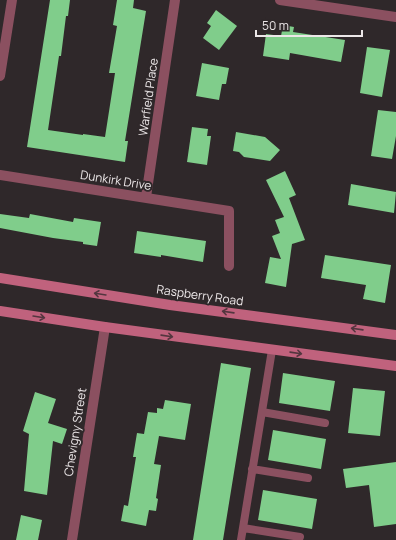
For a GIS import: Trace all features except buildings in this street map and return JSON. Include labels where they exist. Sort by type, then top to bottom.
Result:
[{"type":"main road","name":"Raspberry Road","points":[[0,278],[170,305],[396,334]]},
{"type":"main road","points":[[0,311],[105,327],[396,366]]},
{"type":"street","points":[[0,76],[12,0]]},
{"type":"street","name":"Warfield Place","points":[[146,197],[175,0]]},
{"type":"street","points":[[280,0],[396,17]]},
{"type":"street","name":"Dunkirk Drive","points":[[0,175],[229,211],[229,266]]},
{"type":"street","name":"Chevigny Street","points":[[72,540],[105,327]]},
{"type":"lane","points":[[241,540],[272,350]]},
{"type":"lane","points":[[262,412],[325,423]]},
{"type":"lane","points":[[252,469],[308,478]]},
{"type":"lane","points":[[243,528],[300,537]]}]
